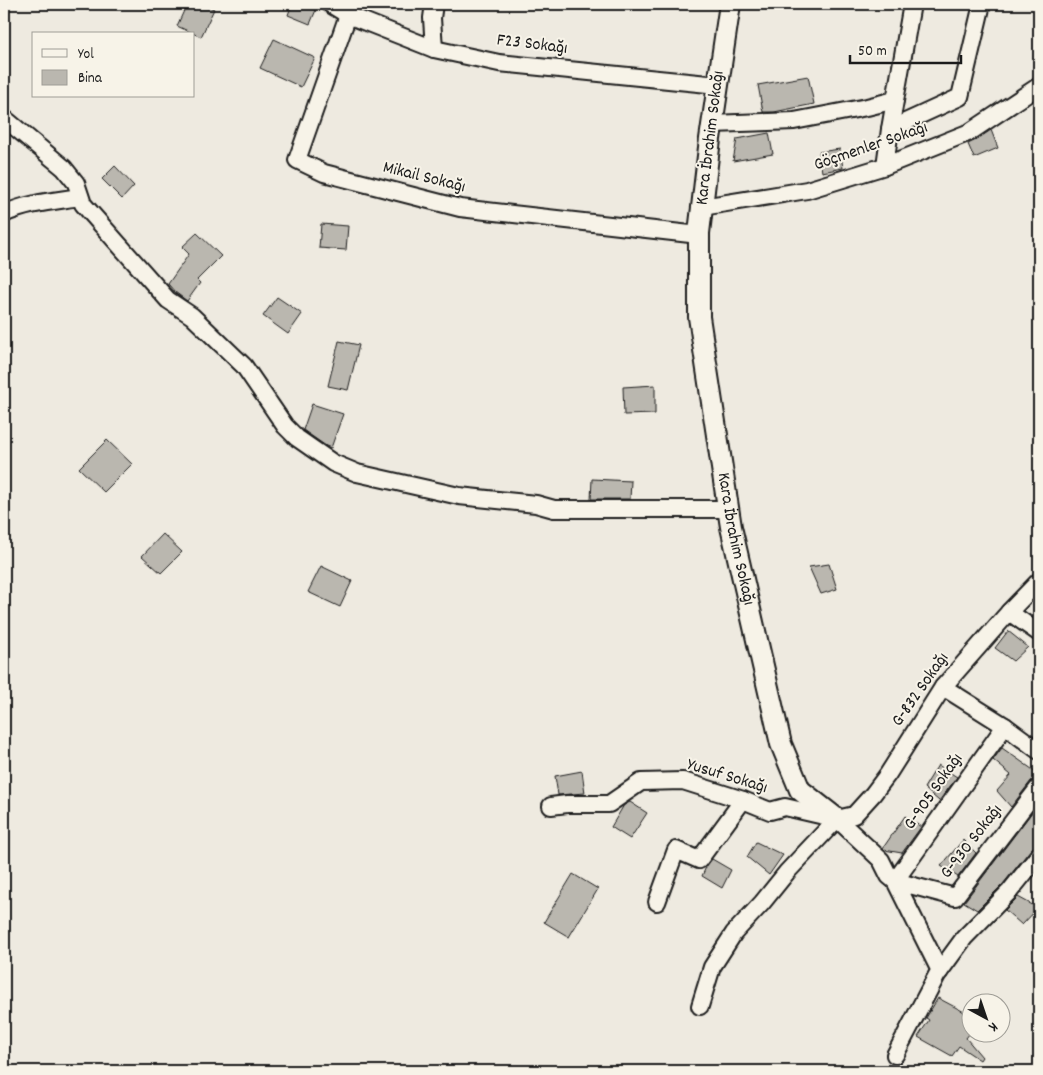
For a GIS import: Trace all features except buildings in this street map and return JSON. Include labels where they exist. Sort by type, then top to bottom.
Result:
[{"type":"street","name":"F23 Sokağı","points":[[330,4],[348,15],[434,49],[499,63],[718,85]]},
{"type":"street","points":[[434,4],[432,18],[434,49]]},
{"type":"street","name":"Kara İbrahim Sokağı","points":[[730,4],[712,124],[699,235],[699,317],[730,527],[782,744],[800,790],[836,820]]},
{"type":"street","points":[[885,166],[912,4]]},
{"type":"street","points":[[890,129],[960,97],[982,4]]},
{"type":"street","name":"Mikail Sokağı","points":[[348,15],[297,160],[324,174],[460,208],[699,235]]},
{"type":"street","name":"Göçmenler Sokağı","points":[[702,207],[806,190],[885,166],[970,132],[1039,86]]},
{"type":"street","points":[[712,124],[794,121],[895,100]]},
{"type":"street","points":[[4,118],[64,168],[76,183],[83,204],[168,300],[192,316],[244,366],[285,426],[297,438],[332,463],[356,473],[459,496],[536,504],[554,509],[728,509]]},
{"type":"street","points":[[4,214],[14,209],[80,197]]},
{"type":"street","name":"G-832 Sokağı","points":[[836,820],[854,815],[873,794],[888,774],[943,687],[1039,581]]},
{"type":"street","points":[[1009,612],[1039,633]]},
{"type":"street","points":[[943,687],[1005,726],[1039,751]]},
{"type":"street","name":"G-905 Sokağı","points":[[895,881],[1005,726]]},
{"type":"street","name":"Yusuf Sokağı","points":[[550,806],[609,804],[641,782],[683,781],[743,800],[770,811],[785,808],[836,820]]},
{"type":"street","name":"G-930 Sokağı","points":[[895,881],[955,896],[1039,787]]},
{"type":"street","points":[[658,902],[676,850],[699,860],[743,800]]},
{"type":"street","points":[[700,1006],[712,967],[734,933],[787,872],[836,820],[881,860],[889,876],[895,881],[940,971]]},
{"type":"street","points":[[895,1055],[937,975],[964,938],[1010,891],[1039,855]]}]
